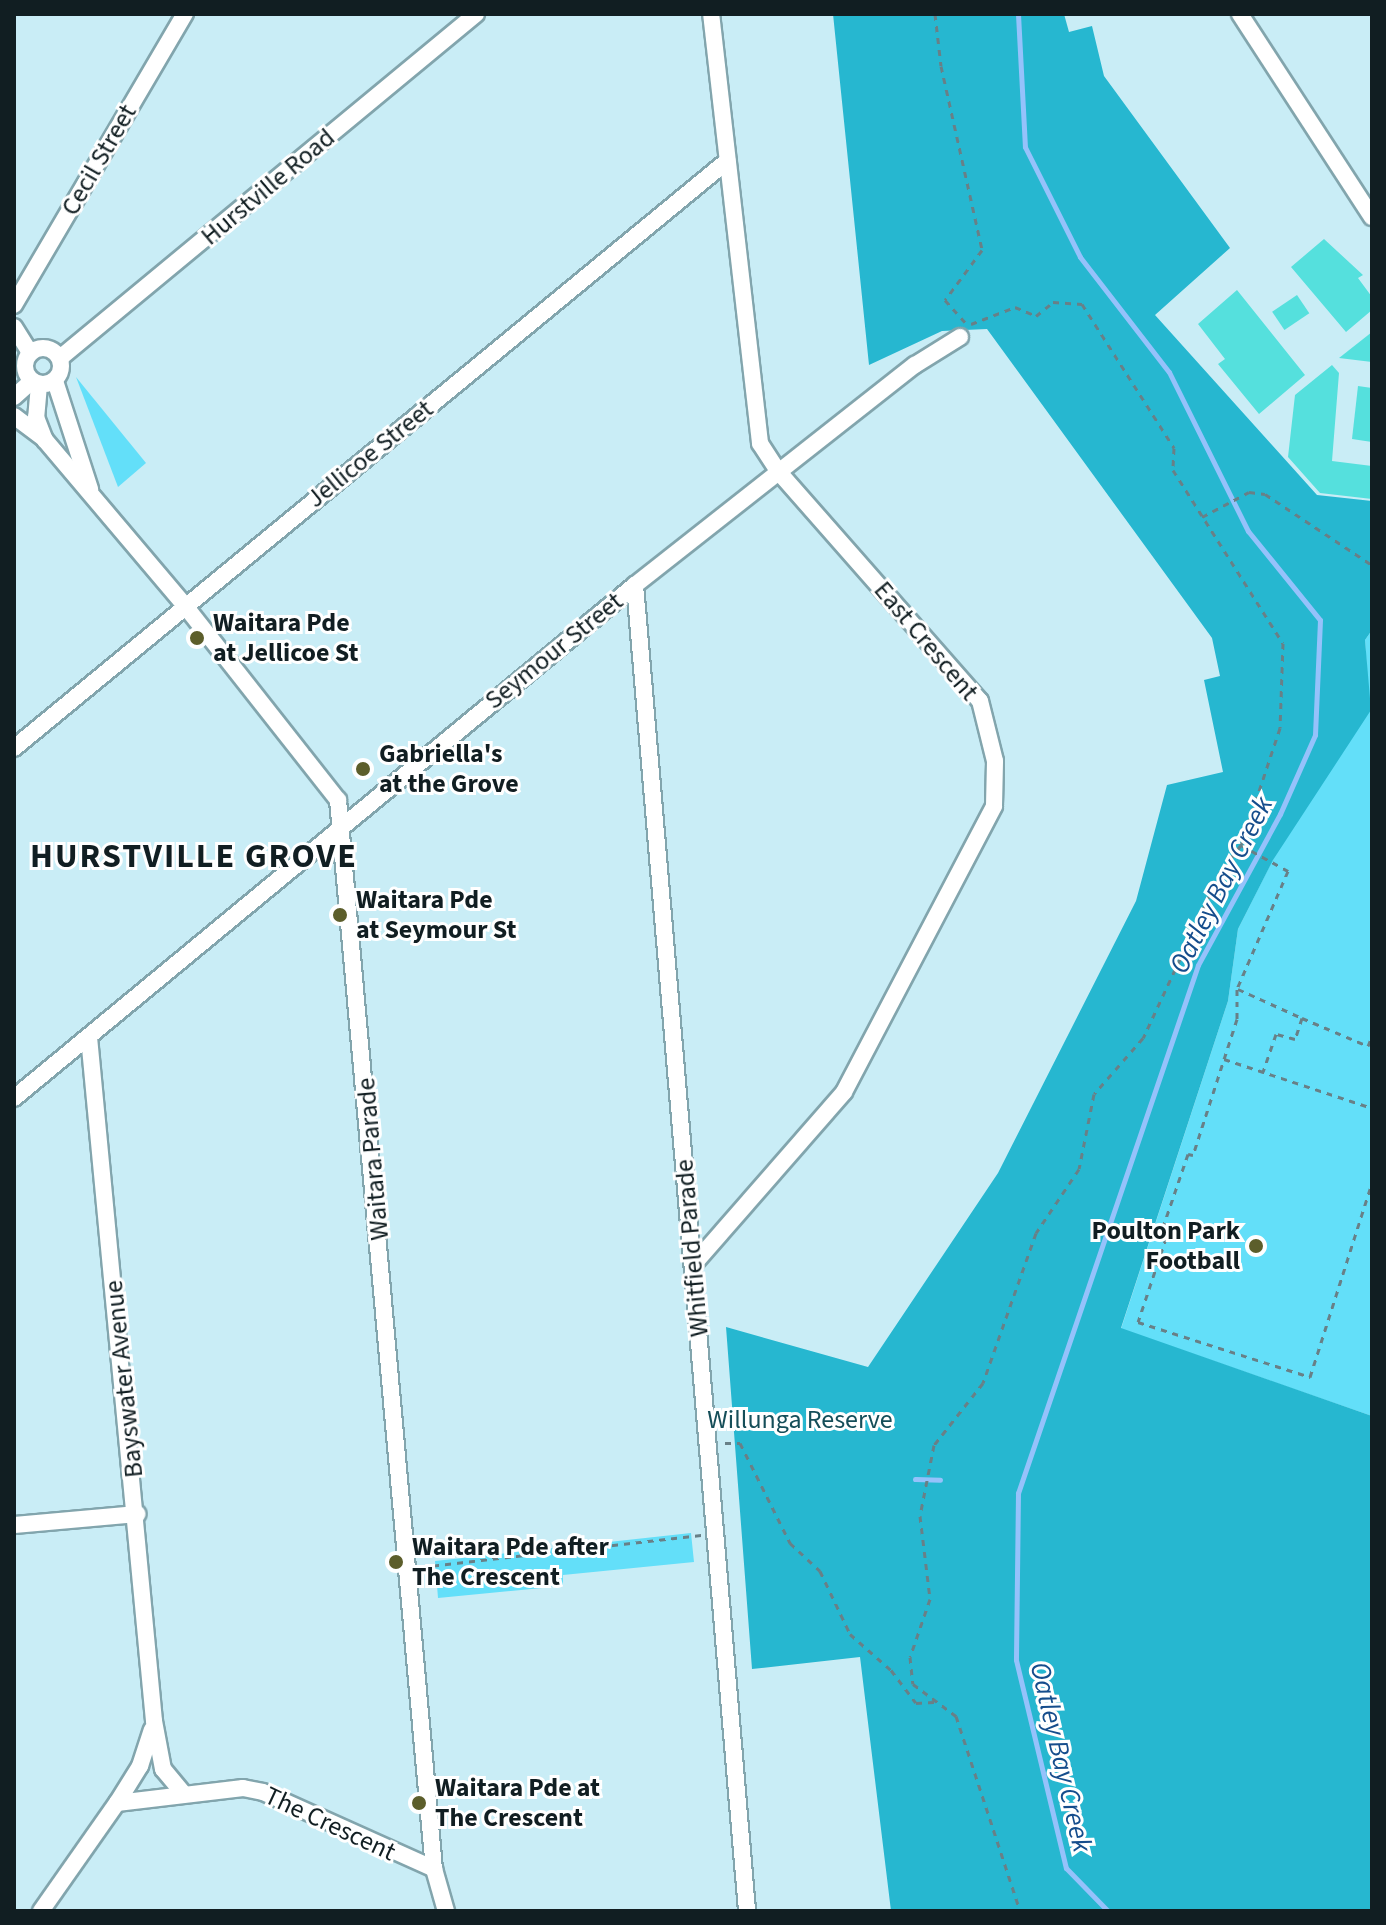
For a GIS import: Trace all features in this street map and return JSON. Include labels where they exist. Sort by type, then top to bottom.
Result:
[{"type":"street","name":"Cecil Street","points":[[14,305],[185,14]]},
{"type":"street","name":"Hurstville Road","points":[[60,358],[476,14]]},
{"type":"street","name":"East Crescent","points":[[694,1264],[844,1092],[994,806],[995,761],[980,701],[778,471],[760,443],[711,14]]},
{"type":"street","points":[[1240,14],[1372,217]]},
{"type":"street","name":"Jellicoe Street","points":[[14,748],[727,161]]},
{"type":"street","points":[[14,327],[30,353],[25,371],[42,382]]},
{"type":"street","name":"Seymour Street","points":[[14,1098],[635,585],[915,365],[960,337]]},
{"type":"street","points":[[14,397],[61,370],[60,358],[46,348],[30,353]]},
{"type":"street","name":"Waitara Parade","points":[[42,382],[90,493]]},
{"type":"street","name":"Waitara Parade","points":[[42,382],[36,417],[45,440],[325,778],[344,828],[434,1869],[446,1911]]},
{"type":"street","points":[[14,416],[45,440]]},
{"type":"street","name":"Whitfield Parade","points":[[635,585],[747,1911]]},
{"type":"street","name":"Bayswater Avenue","points":[[89,1037],[138,1514],[154,1721],[163,1769],[184,1794]]},
{"type":"street","points":[[14,1525],[138,1514]]},
{"type":"street","name":"Bayswater Avenue","points":[[117,1803],[140,1766],[154,1721]]},
{"type":"street","name":"The Crescent","points":[[117,1803],[243,1788],[263,1792],[434,1869]]},
{"type":"street","points":[[41,1911],[117,1803]]},
{"type":"path","points":[[935,14],[941,66],[982,250],[945,300],[968,325],[1015,307],[1036,316],[1053,302],[1082,304],[1174,448],[1173,470],[1283,643],[1280,728],[1241,845],[1221,871],[1143,1038],[1094,1094],[1079,1169],[1036,1233],[983,1383],[934,1445],[929,1468],[920,1516],[930,1599],[910,1657],[913,1684],[956,1716],[1020,1911]]},
{"type":"path","points":[[1202,517],[1249,492],[1265,494],[1372,565]]},
{"type":"path","points":[[1241,845],[1288,871],[1237,989],[1237,1019],[1164,1224],[1170,1226],[1138,1322],[1310,1377],[1372,1183]]},
{"type":"path","points":[[1237,989],[1368,1046],[1372,1036]]},
{"type":"path","points":[[1263,1072],[1276,1034],[1295,1039],[1302,1018]]},
{"type":"path","points":[[1224,1059],[1372,1108]]},
{"type":"path","points":[[725,1443],[740,1443],[790,1543],[820,1571],[850,1634],[891,1670],[916,1703],[938,1702]]},
{"type":"path","points":[[410,1568],[714,1534]]},
{"type":"shaded area","points":[[76,377],[146,463],[118,487]]},
{"type":"shaded area","points":[[1372,630],[1372,1416],[1121,1329],[1228,1001],[1238,929],[1367,672],[1365,640]]},
{"type":"shaded area","points":[[691,1533],[694,1562],[563,1575],[563,1586],[438,1598],[435,1561]]},
{"type":"green space","name":"Willunga Reserve","points":[[833,14],[1064,14],[1069,32],[1092,26],[1104,76],[1230,248],[1155,315],[1317,495],[1372,501],[1372,630],[1365,640],[1371,710],[1273,860],[1238,929],[1228,1001],[1121,1328],[1372,1416],[1372,1911],[891,1911],[860,1657],[752,1669],[726,1327],[868,1367],[998,1173],[1136,901],[1167,785],[1223,772],[1204,680],[1220,676],[1212,638],[987,329],[942,331],[869,365]]},
{"type":"building","points":[[1324,239],[1363,275],[1358,278],[1372,297],[1372,310],[1346,332],[1291,267]]},
{"type":"building","points":[[1237,290],[1305,375],[1259,414],[1218,364],[1225,359],[1198,324]]},
{"type":"building","points":[[1297,295],[1309,313],[1284,330],[1272,312]]},
{"type":"building","points":[[1372,332],[1372,362],[1339,358]]},
{"type":"building","points":[[1332,365],[1339,373],[1332,461],[1372,466],[1372,499],[1320,493],[1288,457],[1295,395]]},
{"type":"building","points":[[1358,386],[1372,388],[1372,442],[1352,439]]},
{"type":"waterway","name":"Oatley Bay Creek","points":[[1018,14],[1025,147],[1080,257],[1169,372],[1248,531],[1320,620],[1315,735],[1280,814],[1198,965],[1018,1493],[1016,1660],[1066,1868],[1108,1911]]},
{"type":"waterway","points":[[915,1479],[940,1480]]},
{"type":"place","name":"Waitara Pde at Jellicoe St","points":[[197,638]]},
{"type":"place","name":"Gabriella's at the Grove","points":[[363,769]]},
{"type":"place","name":"Waitara Pde at Seymour St","points":[[340,915]]},
{"type":"place","name":"Poulton Park Football","points":[[1256,1246]]},
{"type":"place","name":"Waitara Pde after The Crescent","points":[[396,1562]]},
{"type":"place","name":"Waitara Pde at The Crescent","points":[[419,1803]]},
{"type":"district","name":"HURSTVILLE GROVE","points":[[194,857]]}]
